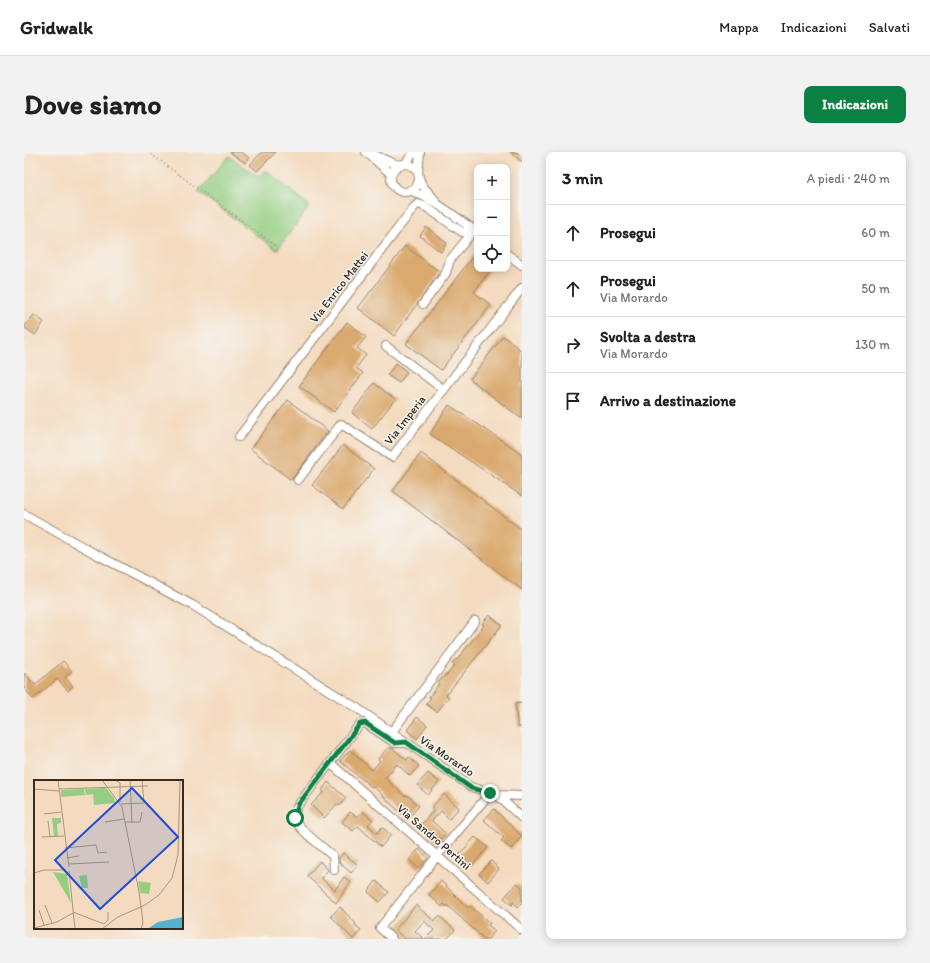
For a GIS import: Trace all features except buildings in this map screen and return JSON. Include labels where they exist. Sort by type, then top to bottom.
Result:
[{"type":"street","points":[[366,152],[392,174]]},
{"type":"street","points":[[370,152],[379,157],[410,165],[415,169],[422,185],[440,204],[474,230]]},
{"type":"street","points":[[414,152],[402,164],[394,169],[392,174],[391,181],[400,191],[410,190],[415,187],[418,176],[420,152]]},
{"type":"street","points":[[410,190],[440,204]]},
{"type":"street","name":"Via Enrico Mattei","points":[[239,437],[415,206],[418,204],[426,207],[462,232],[474,232]]},
{"type":"street","points":[[423,304],[446,273],[450,260],[474,234]]},
{"type":"street","points":[[510,256],[522,265]]},
{"type":"street","name":"Via Imperia","points":[[298,480],[341,424],[392,457],[522,288]]},
{"type":"street","name":"Via Imperia","points":[[386,346],[444,390]]},
{"type":"street","name":"Via Morardo","points":[[24,514],[194,606],[354,706],[471,788],[493,794],[522,796]]},
{"type":"street","points":[[391,732],[475,621]]},
{"type":"street","name":"Via Morardo","points":[[334,870],[333,856],[302,830],[295,818],[298,805],[360,724],[365,723],[395,743],[406,742]]},
{"type":"street","name":"Via Sandro Pertini","points":[[330,763],[522,930]]},
{"type":"street","points":[[392,939],[380,928],[437,856],[493,794],[522,818]]},
{"type":"path","points":[[148,152],[276,246]]},
{"type":"green space","points":[[229,156],[259,177],[266,170],[310,206],[277,250],[198,192]]},
{"type":"route","points":[[295,818],[298,805],[360,724],[365,723],[395,743],[406,742],[471,788],[490,793]]}]
